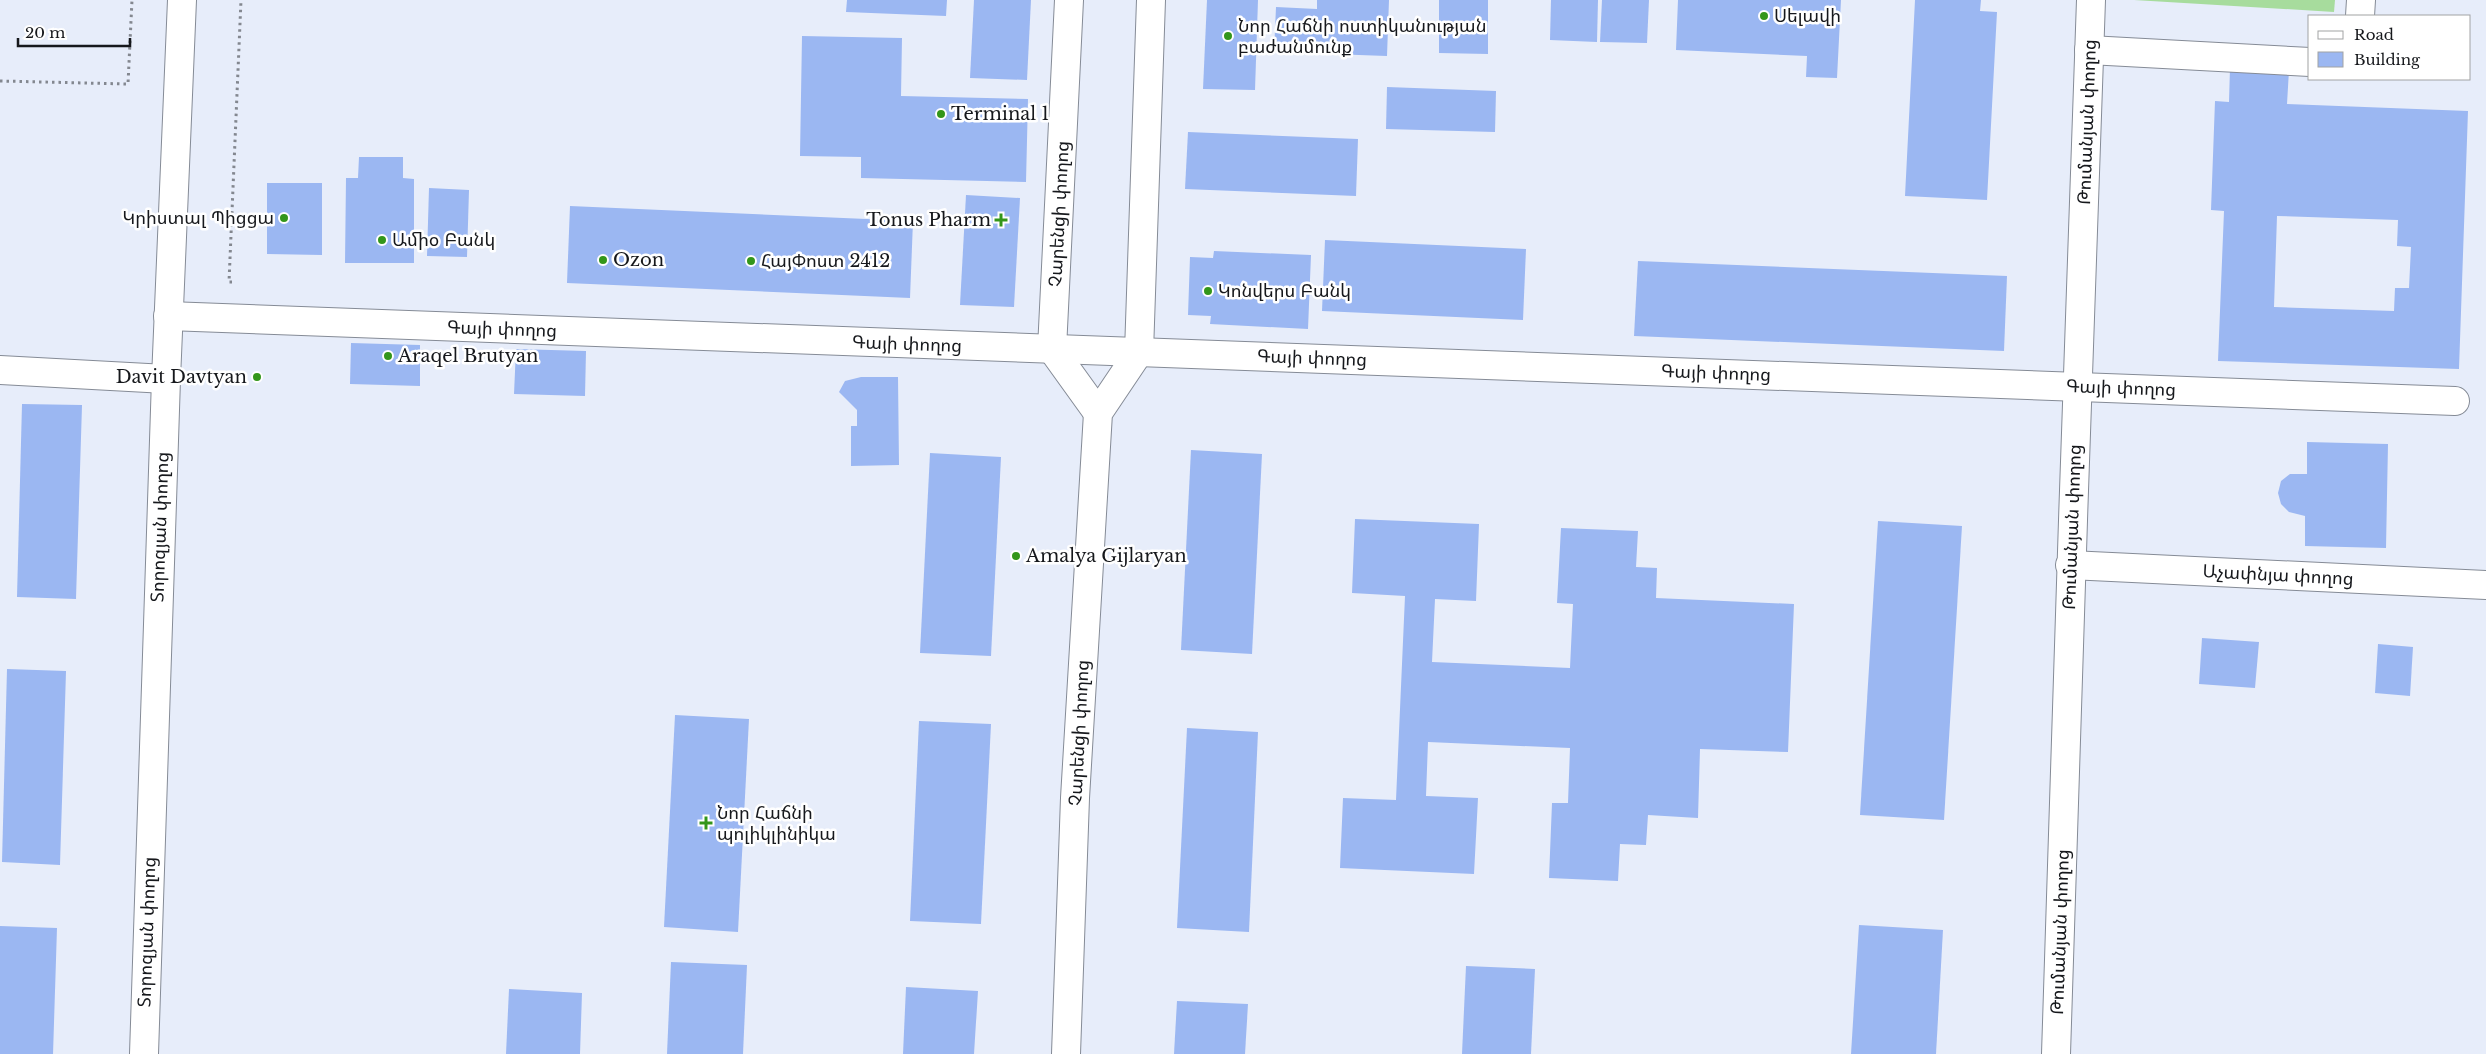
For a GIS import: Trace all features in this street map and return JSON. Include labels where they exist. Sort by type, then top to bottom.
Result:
[{"type":"street","name":"Տորոզյան փողոց","points":[[144,1054],[168,316],[182,0]]},
{"type":"street","name":"Չարենցի փողոց","points":[[1052,349],[1069,0]]},
{"type":"street","points":[[1052,349],[1098,413],[1140,352],[1151,0]]},
{"type":"street","name":"Թումանյան փողոց","points":[[2056,1054],[2070,565],[2079,386],[2091,0]]},
{"type":"street","points":[[2360,15],[2361,0]]},
{"type":"street","points":[[2089,50],[2308,62]]},
{"type":"street","name":"Գայի փողոց","points":[[168,316],[2455,401]]},
{"type":"street","points":[[0,370],[166,379]]},
{"type":"street","name":"Չարենցի փողոց","points":[[1066,1054],[1075,798],[1098,413]]},
{"type":"street","name":"Աչափնյա փողոց","points":[[2070,565],[2486,584]]},
{"type":"path","points":[[0,80],[128,84],[132,0]]},
{"type":"path","points":[[239,283],[229,282],[241,0]]},
{"type":"green space","points":[[2134,0],[2335,0],[2334,12]]},
{"type":"building","points":[[847,0],[947,0],[946,16],[846,12]]},
{"type":"building","points":[[974,0],[1031,0],[1027,80],[970,78]]},
{"type":"building","points":[[1207,0],[1258,0],[1255,90],[1203,89]]},
{"type":"building","points":[[1317,0],[1389,0],[1387,56],[1274,52],[1276,7],[1317,9]]},
{"type":"building","points":[[1439,0],[1488,0],[1488,54],[1439,53]]},
{"type":"building","points":[[1551,0],[1598,0],[1597,42],[1550,40]]},
{"type":"building","points":[[1602,0],[1649,0],[1647,43],[1600,42]]},
{"type":"building","points":[[1678,0],[1841,0],[1837,78],[1806,77],[1807,56],[1676,50]]},
{"type":"building","points":[[1915,0],[1981,0],[1980,11],[1997,12],[1987,200],[1905,196]]},
{"type":"building","points":[[802,36],[902,38],[901,96],[1028,99],[1026,182],[861,178],[861,157],[800,156]]},
{"type":"building","points":[[2230,68],[2289,70],[2287,104],[2468,111],[2459,369],[2218,361],[2224,211],[2211,210],[2215,101],[2229,102]],"holes":[[[2277,216],[2398,220],[2397,246],[2411,247],[2409,288],[2395,288],[2394,311],[2274,307]]]},
{"type":"building","points":[[1387,87],[1496,91],[1495,132],[1386,129]]},
{"type":"building","points":[[1188,132],[1358,139],[1356,196],[1185,189]]},
{"type":"building","points":[[359,157],[403,157],[403,178],[414,179],[414,263],[345,263],[346,178],[358,178]]},
{"type":"building","points":[[267,183],[322,183],[322,255],[267,254]]},
{"type":"building","points":[[429,188],[469,190],[467,257],[427,256]]},
{"type":"building","points":[[966,195],[1020,198],[1014,307],[960,305]]},
{"type":"building","points":[[570,206],[913,221],[910,298],[567,283]]},
{"type":"building","points":[[1325,240],[1526,249],[1523,320],[1322,311]]},
{"type":"building","points":[[1214,251],[1311,255],[1308,329],[1210,324],[1211,316],[1188,315],[1190,257],[1213,258]]},
{"type":"building","points":[[1638,261],[2007,276],[2004,351],[1634,336]]},
{"type":"building","points":[[351,343],[420,345],[420,386],[350,384]]},
{"type":"building","points":[[516,349],[586,351],[585,396],[514,394]]},
{"type":"building","points":[[861,377],[898,377],[899,465],[851,466],[851,426],[857,426],[857,410],[839,392],[845,381]]},
{"type":"building","points":[[22,404],[82,405],[76,599],[17,597]]},
{"type":"building","points":[[2307,442],[2388,444],[2386,548],[2305,546],[2305,516],[2289,512],[2281,504],[2278,493],[2281,481],[2290,474],[2307,474]]},
{"type":"building","points":[[1191,450],[1262,454],[1252,654],[1181,650]]},
{"type":"building","points":[[930,453],[1001,457],[991,656],[920,653]]},
{"type":"building","points":[[1355,519],[1479,524],[1476,601],[1435,599],[1432,662],[1570,668],[1573,604],[1557,603],[1561,528],[1638,531],[1636,567],[1657,568],[1656,598],[1794,604],[1788,752],[1700,749],[1698,818],[1648,815],[1646,845],[1620,844],[1618,881],[1549,878],[1552,803],[1568,803],[1570,748],[1428,742],[1426,796],[1478,798],[1474,874],[1340,868],[1343,798],[1396,800],[1405,596],[1352,593]]},
{"type":"building","points":[[1878,521],[1962,526],[1944,820],[1860,815]]},
{"type":"building","points":[[2202,638],[2259,642],[2255,688],[2199,684]]},
{"type":"building","points":[[2378,644],[2413,647],[2410,696],[2375,693]]},
{"type":"building","points":[[7,669],[66,671],[60,865],[2,862]]},
{"type":"building","name":"Նոր Հաճնի պոլիկլինիկա","points":[[675,715],[749,719],[738,932],[664,927]]},
{"type":"building","points":[[919,721],[991,724],[981,924],[910,921]]},
{"type":"building","points":[[1187,728],[1258,732],[1249,932],[1177,928]]},
{"type":"building","points":[[1859,925],[1943,930],[1936,1054],[1851,1054]]},
{"type":"building","points":[[0,926],[57,928],[53,1054],[0,1054]]},
{"type":"building","points":[[671,962],[747,965],[743,1054],[667,1054]]},
{"type":"building","points":[[1466,966],[1535,969],[1531,1054],[1462,1054]]},
{"type":"building","points":[[906,987],[978,991],[974,1054],[903,1054]]},
{"type":"building","points":[[509,989],[582,993],[580,1054],[506,1054]]},
{"type":"building","points":[[1177,1001],[1248,1004],[1245,1054],[1174,1054]]},
{"type":"place","name":"Սելավի","points":[[1764,16]]},
{"type":"place","name":"Նոր Հաճնի ոստիկանության բաժանմունք","points":[[1228,36]]},
{"type":"place","name":"Terminal 1","points":[[941,114]]},
{"type":"place","name":"Կրիստալ Պիցցա","points":[[284,218]]},
{"type":"place","name":"Tonus Pharm","points":[[1001,220]]},
{"type":"place","name":"Ամիօ Բանկ","points":[[382,240]]},
{"type":"place","name":"Ozon","points":[[603,260]]},
{"type":"place","name":"ՀայՓոստ 2412","points":[[751,261]]},
{"type":"place","name":"Կոնվերս Բանկ","points":[[1208,291]]},
{"type":"place","name":"Araqel Brutyan","points":[[388,356]]},
{"type":"place","name":"Davit Davtyan","points":[[257,377]]},
{"type":"place","name":"Amalya Gijlaryan","points":[[1016,556]]},
{"type":"place","name":"Նոր Հաճնի պոլիկլինիկա","points":[[706,823]]}]
